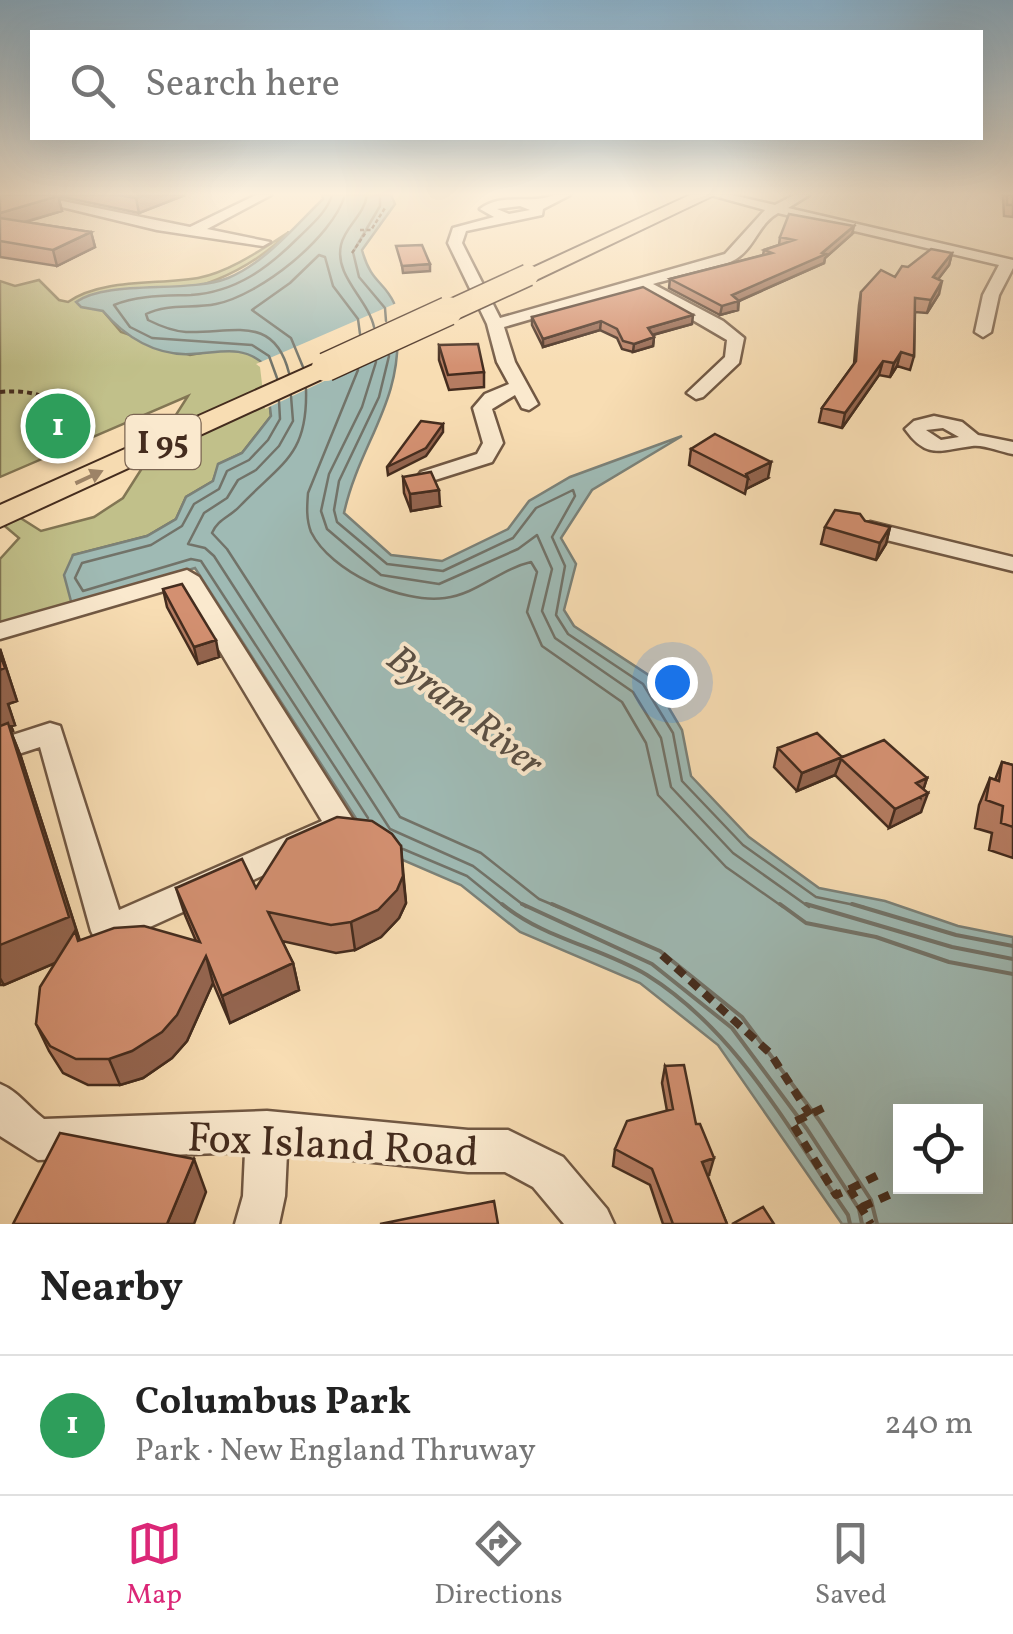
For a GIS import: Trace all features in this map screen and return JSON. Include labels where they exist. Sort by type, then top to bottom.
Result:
[{"type":"highway","name":"I 95","points":[[524,268],[554,252]]},
{"type":"highway","name":"I 95","points":[[0,491],[326,357],[564,252]]},
{"type":"highway","name":"I 95","points":[[0,517],[326,357]]},
{"type":"street","points":[[428,476],[485,458],[493,443],[482,408],[492,398],[525,395],[460,252]]},
{"type":"street","points":[[495,324],[730,257],[736,252]]},
{"type":"street","points":[[964,252],[1010,263],[991,296],[983,332]]},
{"type":"street","points":[[640,282],[718,324],[736,338],[733,359],[696,393]]},
{"type":"street","points":[[969,439],[1013,448]]},
{"type":"street","points":[[870,529],[1013,564]]},
{"type":"street","points":[[0,631],[187,577],[340,826],[108,931],[50,733],[0,750]]},
{"type":"street","name":"Fox Island Road","points":[[0,1103],[12,1120],[38,1140],[267,1131],[468,1151],[508,1151],[548,1172],[592,1224]]},
{"type":"street","points":[[256,1224],[264,1196],[267,1131]]},
{"type":"path","points":[[0,392],[32,390],[52,396],[82,428],[94,429]]},
{"type":"path","points":[[662,955],[770,1053],[810,1116]]},
{"type":"path","points":[[822,1108],[792,1123],[836,1195],[878,1175]]},
{"type":"path","points":[[850,1188],[871,1224]]},
{"type":"path","points":[[861,1208],[892,1194]]},
{"type":"shaded area","points":[[265,252],[247,265],[202,285],[103,311],[121,332],[190,355],[223,349],[252,353],[265,365],[271,416],[242,453],[219,464],[213,481],[186,497],[176,519],[147,536],[73,555],[72,605],[0,625],[0,559],[19,538],[0,522],[0,505],[41,531],[94,517],[123,498],[188,396],[0,477],[0,281],[15,286],[39,280],[59,300],[68,302],[97,289],[198,278]]},
{"type":"water","name":"Byram River","points":[[269,252],[363,252],[369,269],[395,305],[397,354],[393,378],[344,513],[391,555],[442,561],[508,529],[529,501],[570,477],[682,436],[592,490],[561,538],[576,564],[564,610],[574,626],[650,676],[682,730],[691,776],[749,837],[819,888],[885,901],[958,926],[1013,937],[1013,1224],[842,1224],[718,1045],[640,983],[520,932],[461,885],[375,848],[195,568],[72,605],[64,575],[73,555],[147,536],[176,519],[186,497],[213,481],[218,464],[242,453],[271,416],[265,365],[256,358],[239,352],[166,352],[131,337],[103,311],[81,307],[76,302],[108,291],[211,283],[242,271]]},
{"type":"pier","points":[[399,302],[403,344],[265,409],[260,367],[256,364]]},
{"type":"building","points":[[398,252],[425,252],[430,264],[402,266]]},
{"type":"building","points":[[927,252],[952,253],[933,277],[942,281],[931,300],[915,298],[914,356],[901,352],[894,363],[883,361],[845,413],[822,408],[856,361],[861,292],[881,270],[895,277],[902,266],[908,267]]},
{"type":"building","points":[[772,253],[826,254],[732,295],[739,301],[722,306],[670,279]]},
{"type":"building","points":[[643,287],[693,315],[648,328],[654,337],[634,344],[623,341],[617,329],[601,321],[543,339],[532,317]]},
{"type":"building","points":[[478,344],[484,372],[448,375],[439,345]]},
{"type":"building","points":[[421,421],[443,424],[426,448],[387,467]]},
{"type":"building","points":[[715,434],[771,462],[746,474],[748,478],[691,449]]},
{"type":"building","points":[[431,472],[439,490],[410,494],[403,477]]},
{"type":"building","points":[[835,510],[860,514],[865,521],[890,527],[880,543],[825,527]]},
{"type":"building","points":[[182,584],[216,640],[194,647],[163,589]]},
{"type":"building","points":[[8,723],[69,917],[0,945],[0,726]]},
{"type":"building","points":[[817,733],[842,757],[802,773],[778,748]]},
{"type":"building","points":[[884,740],[927,778],[916,783],[928,793],[895,809],[840,758]]},
{"type":"building","points":[[1002,762],[1013,765],[1013,827],[1001,823],[1003,806],[986,800],[990,778],[999,781]]},
{"type":"building","points":[[337,817],[372,821],[392,834],[401,846],[403,876],[397,890],[378,910],[351,922],[331,925],[268,912],[293,963],[222,996],[206,956],[177,1015],[162,1032],[132,1051],[109,1059],[76,1059],[50,1046],[36,1024],[40,987],[75,931],[78,941],[114,928],[144,926],[200,942],[176,888],[242,859],[256,888],[287,839]]},
{"type":"building","points":[[684,1065],[696,1124],[700,1124],[714,1158],[702,1162],[727,1224],[673,1224],[652,1169],[615,1149],[627,1121],[673,1109],[665,1066]]},
{"type":"building","points":[[60,1133],[194,1159],[167,1224],[13,1224]]},
{"type":"building","points":[[494,1201],[498,1224],[380,1224]]},
{"type":"building","points":[[763,1207],[774,1224],[732,1224]]},
{"type":"place","name":"Columbus Park","points":[[58,426]]}]
